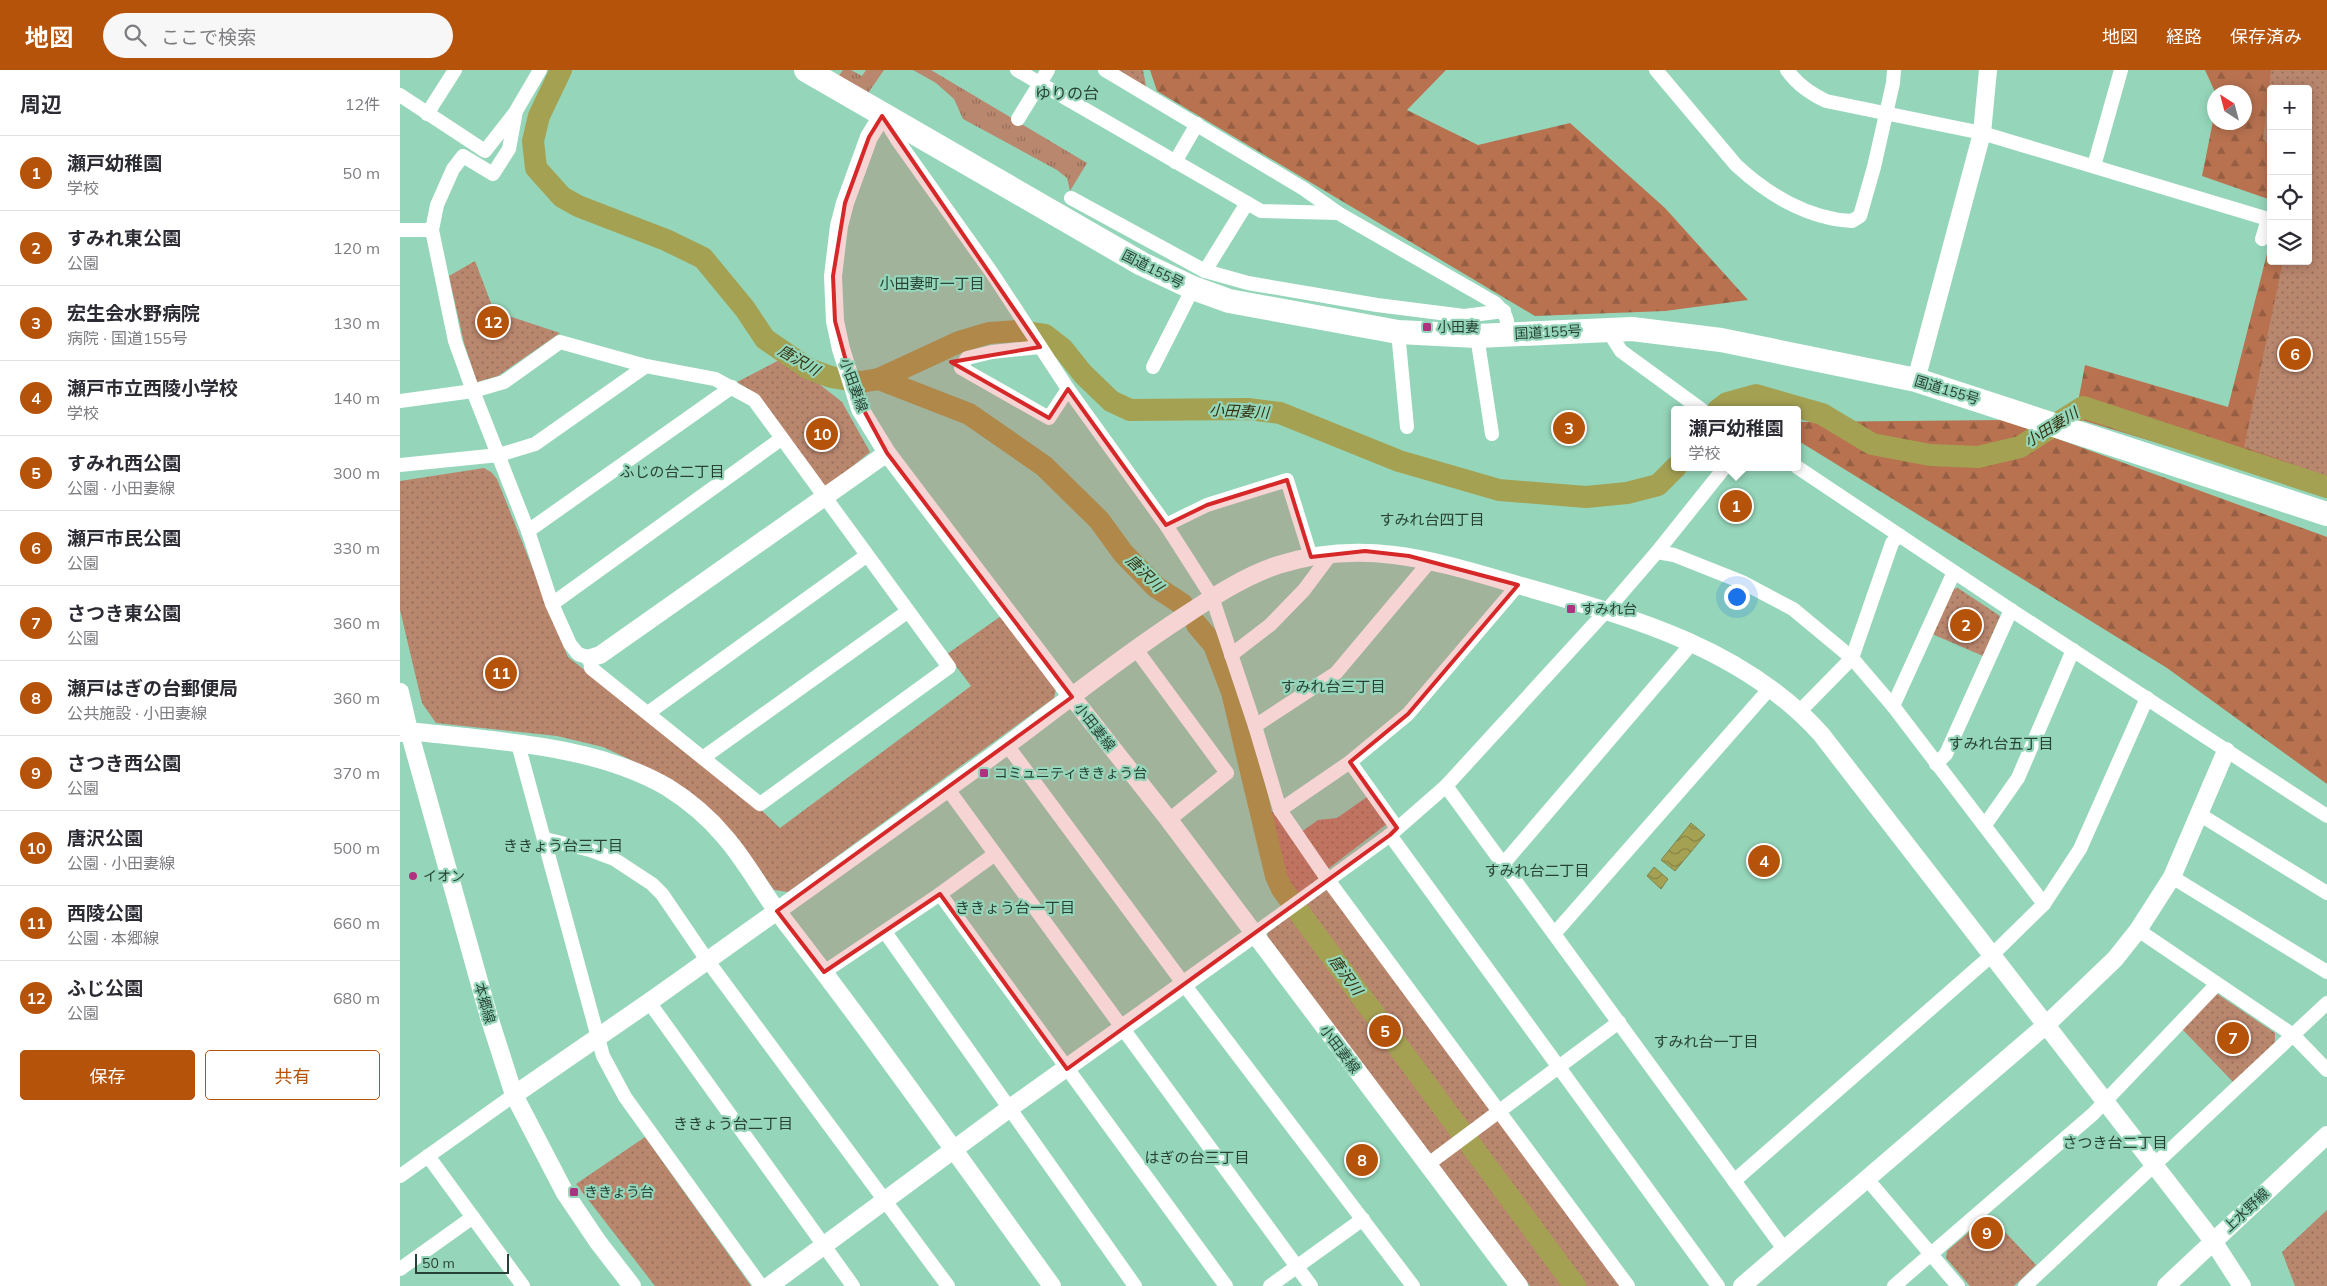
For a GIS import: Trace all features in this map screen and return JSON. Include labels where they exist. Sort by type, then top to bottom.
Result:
[{"type":"highway","name":"国道155号","points":[[806,70],[882,116],[1142,264],[1199,280],[1238,303],[1398,332],[1477,336],[1505,323],[1632,329],[1721,340],[1916,380],[2327,514]]},
{"type":"street","points":[[427,114],[455,70]]},
{"type":"street","points":[[400,95],[485,151],[516,111],[540,70]]},
{"type":"street","points":[[1017,70],[1261,211],[1277,213],[1338,213]]},
{"type":"street","points":[[1018,119],[1048,70]]},
{"type":"street","points":[[1104,70],[1197,124],[1338,213],[1495,303],[1505,323]]},
{"type":"street","points":[[1656,70],[1736,165],[1749,177],[1765,189],[1797,207],[1843,221],[1852,221],[1860,216],[1887,113],[1894,70]]},
{"type":"street","points":[[1787,70],[1810,93],[1826,101],[1982,133],[2268,219],[2262,240]]},
{"type":"street","points":[[1916,380],[1982,133],[1988,70]]},
{"type":"street","points":[[2094,166],[2121,70]]},
{"type":"street","points":[[516,111],[509,149],[493,174],[463,156],[453,169],[437,205],[432,230],[454,341],[528,531],[552,604],[570,644],[578,654],[590,658],[608,650],[825,499],[887,453]]},
{"type":"street","points":[[882,116],[1025,321],[1068,389],[1166,524],[1212,597],[1230,655],[1256,726],[1280,810],[1328,880],[1628,1286]]},
{"type":"street","name":"小田妻線","points":[[882,116],[869,137],[839,226],[833,286],[835,320],[841,349],[860,409],[887,453],[1072,697],[1170,820],[1427,1166],[1519,1286]]},
{"type":"street","points":[[1174,162],[1197,124]]},
{"type":"street","points":[[1071,198],[1199,280],[1248,283],[1377,305],[1505,323]]},
{"type":"street","points":[[1153,367],[1199,280],[1247,203]]},
{"type":"street","points":[[400,230],[432,230]]},
{"type":"street","points":[[1607,329],[1621,351],[1697,406]]},
{"type":"street","points":[[1398,332],[1407,427]]},
{"type":"street","points":[[1477,336],[1492,434]]},
{"type":"street","points":[[400,401],[473,391],[504,382],[560,342],[646,366],[715,379],[732,387],[754,400],[781,440],[949,667],[760,804],[704,757],[591,668],[590,658]]},
{"type":"street","points":[[1039,345],[967,358],[961,368],[1049,418],[1068,389]]},
{"type":"street","points":[[400,465],[499,455],[535,444],[646,366]]},
{"type":"street","points":[[528,531],[732,387]]},
{"type":"street","points":[[552,604],[781,440]]},
{"type":"street","points":[[1801,470],[2011,610],[2327,816]]},
{"type":"street","points":[[769,1286],[1010,1108],[1067,1069],[1183,983],[1394,832],[1446,786],[1607,610],[1658,552],[1722,471]]},
{"type":"street","points":[[1166,524],[1207,505],[1287,480],[1311,557]]},
{"type":"street","points":[[1800,711],[1852,658],[1892,543],[1899,535]]},
{"type":"street","points":[[400,1176],[777,911],[1007,745],[1135,648],[1212,597],[1258,573],[1311,557],[1365,551],[1431,560],[1607,610],[1654,626],[1693,642],[1771,687],[1800,711],[1821,734],[2213,1241],[2242,1286]]},
{"type":"street","points":[[1658,552],[1674,555],[1742,582],[1793,609],[1852,658],[1893,706],[2044,904]]},
{"type":"street","points":[[1230,655],[1270,625],[1304,590],[1331,554]]},
{"type":"street","points":[[648,713],[866,556]]},
{"type":"street","points":[[1256,726],[1336,674],[1431,560]]},
{"type":"street","points":[[1893,706],[1954,572]]},
{"type":"street","points":[[1280,810],[1350,762],[1408,714],[1518,585]]},
{"type":"street","points":[[1936,764],[1946,754],[2011,610]]},
{"type":"street","points":[[704,757],[907,612]]},
{"type":"street","points":[[1504,863],[1693,642]]},
{"type":"street","points":[[1135,648],[1227,774],[1170,820]]},
{"type":"street","points":[[1984,825],[2018,778],[2073,650]]},
{"type":"street","points":[[1556,934],[1771,687]]},
{"type":"street","name":"本郷線","points":[[400,692],[404,732],[514,1096],[565,1193],[598,1242],[632,1286]]},
{"type":"street","points":[[1734,1181],[1992,955],[2044,904],[2080,849],[2147,698]]},
{"type":"street","points":[[404,732],[568,750],[636,773],[667,788],[698,811],[726,837],[777,911],[824,972],[1052,1286]]},
{"type":"street","points":[[518,744],[603,1056],[625,1097],[761,1286]]},
{"type":"street","points":[[1007,745],[1183,983],[1413,1286]]},
{"type":"street","points":[[1742,1286],[2046,1025],[2115,959],[2138,930],[2172,877],[2226,751]]},
{"type":"street","points":[[1350,762],[1394,832],[1559,1068],[1718,1286]]},
{"type":"street","points":[[1446,786],[1556,934],[1784,1249]]},
{"type":"street","points":[[947,788],[1311,1286]]},
{"type":"street","points":[[2199,814],[2327,893]]},
{"type":"street","points":[[545,839],[590,850],[614,859],[652,884],[662,894],[707,960],[948,1286]]},
{"type":"street","points":[[824,972],[885,932],[995,854]]},
{"type":"street","points":[[2172,877],[2327,972]]},
{"type":"street","points":[[940,894],[1226,1286]]},
{"type":"street","points":[[2138,930],[2293,1035],[2327,1070]]},
{"type":"street","points":[[885,932],[1135,1286]]},
{"type":"street","points":[[1894,1286],[2105,1102],[2216,984]]},
{"type":"street","points":[[649,1002],[854,1286]]},
{"type":"street","points":[[2025,1286],[2327,1003]]},
{"type":"street","points":[[1427,1166],[1619,1022]]},
{"type":"street","name":"上水野線","points":[[2166,1286],[2327,1135]]},
{"type":"street","points":[[428,1156],[474,1217],[516,1284]]},
{"type":"street","points":[[1867,1179],[1958,1286]]},
{"type":"street","points":[[400,1269],[474,1217]]},
{"type":"street","points":[[1270,1286],[1363,1219]]},
{"type":"highlighted area","points":[[882,116],[1040,347],[951,362],[1049,418],[1068,389],[1166,525],[1207,505],[1287,480],[1311,557],[1365,551],[1409,556],[1518,585],[1408,714],[1350,762],[1397,828],[1390,835],[1067,1069],[940,894],[824,972],[777,911],[1072,697],[887,453],[855,394],[835,321],[833,276],[845,203],[869,137]]},
{"type":"green space","points":[[843,70],[851,70],[862,76],[866,70],[884,70],[864,99],[835,81]]},
{"type":"green space","points":[[913,70],[931,70],[1087,163],[1070,191],[1067,178],[1057,170],[963,119],[954,99],[936,83]]},
{"type":"green space","points":[[1104,70],[1143,70],[1149,102]]},
{"type":"green space","points":[[1150,70],[1446,70],[1407,110],[1478,145],[1570,123],[1665,208],[1748,300],[1665,311],[1535,316],[1157,91]]},
{"type":"green space","points":[[2205,70],[2317,70],[2327,137],[2327,494],[2075,418],[2085,365],[2228,407],[2267,254],[2267,265],[2312,265],[2312,85],[2267,85],[2267,199],[2202,176],[2211,130],[2252,130],[2252,85],[2212,85]]},
{"type":"green space","points":[[2271,70],[2327,70],[2327,476],[2244,447],[2282,265],[2312,265],[2312,85],[2269,85]]},
{"type":"green space","points":[[2267,104],[2267,143],[2263,139]]},
{"type":"green space","points":[[475,261],[494,311],[560,333],[498,376],[477,382],[464,343],[449,276]]},
{"type":"green space","points":[[785,357],[842,402],[870,452],[825,489],[758,395],[737,382]]},
{"type":"green space","points":[[2006,420],[2327,537],[2327,784],[2167,668],[1801,442],[1801,422]]},
{"type":"green space","points":[[484,468],[497,479],[568,657],[757,806],[780,828],[971,686],[947,654],[1004,614],[1057,685],[1054,698],[788,892],[774,890],[743,846],[646,767],[603,747],[557,736],[436,723],[422,703],[400,610],[400,481]]},
{"type":"green space","points":[[1958,588],[2000,616],[1983,656],[1932,634],[1953,589]]},
{"type":"green space","points":[[1367,797],[1388,823],[1320,875],[1622,1286],[1530,1286],[1267,939],[1268,929],[1300,905],[1280,879],[1265,816],[1274,811],[1293,838],[1318,820],[1337,818]]},
{"type":"green space","points":[[2216,993],[2275,1033],[2275,1044],[2234,1083],[2182,1029]]},
{"type":"green space","points":[[645,1137],[751,1286],[655,1286],[576,1184]]},
{"type":"green space","points":[[2327,1210],[2327,1286],[2295,1286],[2282,1252]]},
{"type":"green space","points":[[1989,1215],[2036,1265],[2014,1286],[1970,1286],[1946,1258],[1947,1251]]},
{"type":"water","points":[[1691,823],[1705,835],[1675,871],[1661,860]]},
{"type":"water","points":[[1654,867],[1668,879],[1661,889],[1647,876]]},
{"type":"waterway","name":"唐沢川","points":[[561,70],[539,116],[533,141],[536,168],[562,197],[578,206],[666,240],[703,258],[745,309],[765,339],[809,369],[831,377],[861,382],[879,379],[969,414],[1044,466],[1099,520],[1123,553],[1156,587],[1182,604]]},
{"type":"waterway","name":"小田妻川","points":[[879,379],[959,342],[989,333],[1018,331],[1045,335],[1063,349],[1083,374],[1111,401],[1130,410],[1248,409],[1280,413],[1399,461],[1499,490],[1586,497],[1627,493],[1658,485],[1672,471]]},
{"type":"waterway","name":"小田妻川","points":[[1723,406],[1727,403],[1756,395],[1794,406]]},
{"type":"waterway","name":"小田妻川","points":[[1801,408],[1822,414],[1872,444],[1930,455],[1978,457],[2020,447],[2083,407],[2327,487]]},
{"type":"waterway","name":"唐沢川","points":[[1197,625],[1214,645],[1232,692],[1276,876],[1282,889],[1575,1286]]},
{"type":"place","name":"ふじ公園","points":[[493,322]]},
{"type":"place","name":"小田妻","points":[[1427,327]]},
{"type":"place","name":"瀬戸市民公園","points":[[2295,354]]},
{"type":"place","name":"宏生会水野病院","points":[[1569,428]]},
{"type":"place","name":"唐沢公園","points":[[822,434]]},
{"type":"place","name":"瀬戸幼稚園","points":[[1736,506]]},
{"type":"place","name":"すみれ台","points":[[1571,609]]},
{"type":"place","name":"すみれ東公園","points":[[1966,625]]},
{"type":"place","name":"西陵公園","points":[[501,673]]},
{"type":"place","name":"コミュニティききょう台","points":[[984,773]]},
{"type":"place","name":"瀬戸市立西陵小学校","points":[[1764,861]]},
{"type":"place","name":"イオン","points":[[413,876]]},
{"type":"place","name":"すみれ西公園","points":[[1385,1031]]},
{"type":"place","name":"さつき東公園","points":[[2233,1038]]},
{"type":"place","name":"瀬戸はぎの台郵便局","points":[[1362,1160]]},
{"type":"place","name":"ききょう台","points":[[574,1192]]},
{"type":"place","name":"さつき西公園","points":[[1987,1233]]},
{"type":"district","name":"ゆりの台","points":[[1067,93]]},
{"type":"district","name":"小田妻町一丁目","points":[[932,283]]},
{"type":"district","name":"ふじの台二丁目","points":[[672,471]]},
{"type":"district","name":"すみれ台四丁目","points":[[1432,519]]},
{"type":"district","name":"すみれ台三丁目","points":[[1333,686]]},
{"type":"district","name":"すみれ台五丁目","points":[[2001,743]]},
{"type":"district","name":"ききょう台三丁目","points":[[563,845]]},
{"type":"district","name":"すみれ台二丁目","points":[[1537,870]]},
{"type":"district","name":"ききょう台一丁目","points":[[1015,907]]},
{"type":"district","name":"すみれ台一丁目","points":[[1706,1041]]},
{"type":"district","name":"ききょう台二丁目","points":[[733,1123]]},
{"type":"district","name":"さつき台二丁目","points":[[2115,1142]]},
{"type":"district","name":"はぎの台三丁目","points":[[1197,1157]]}]
